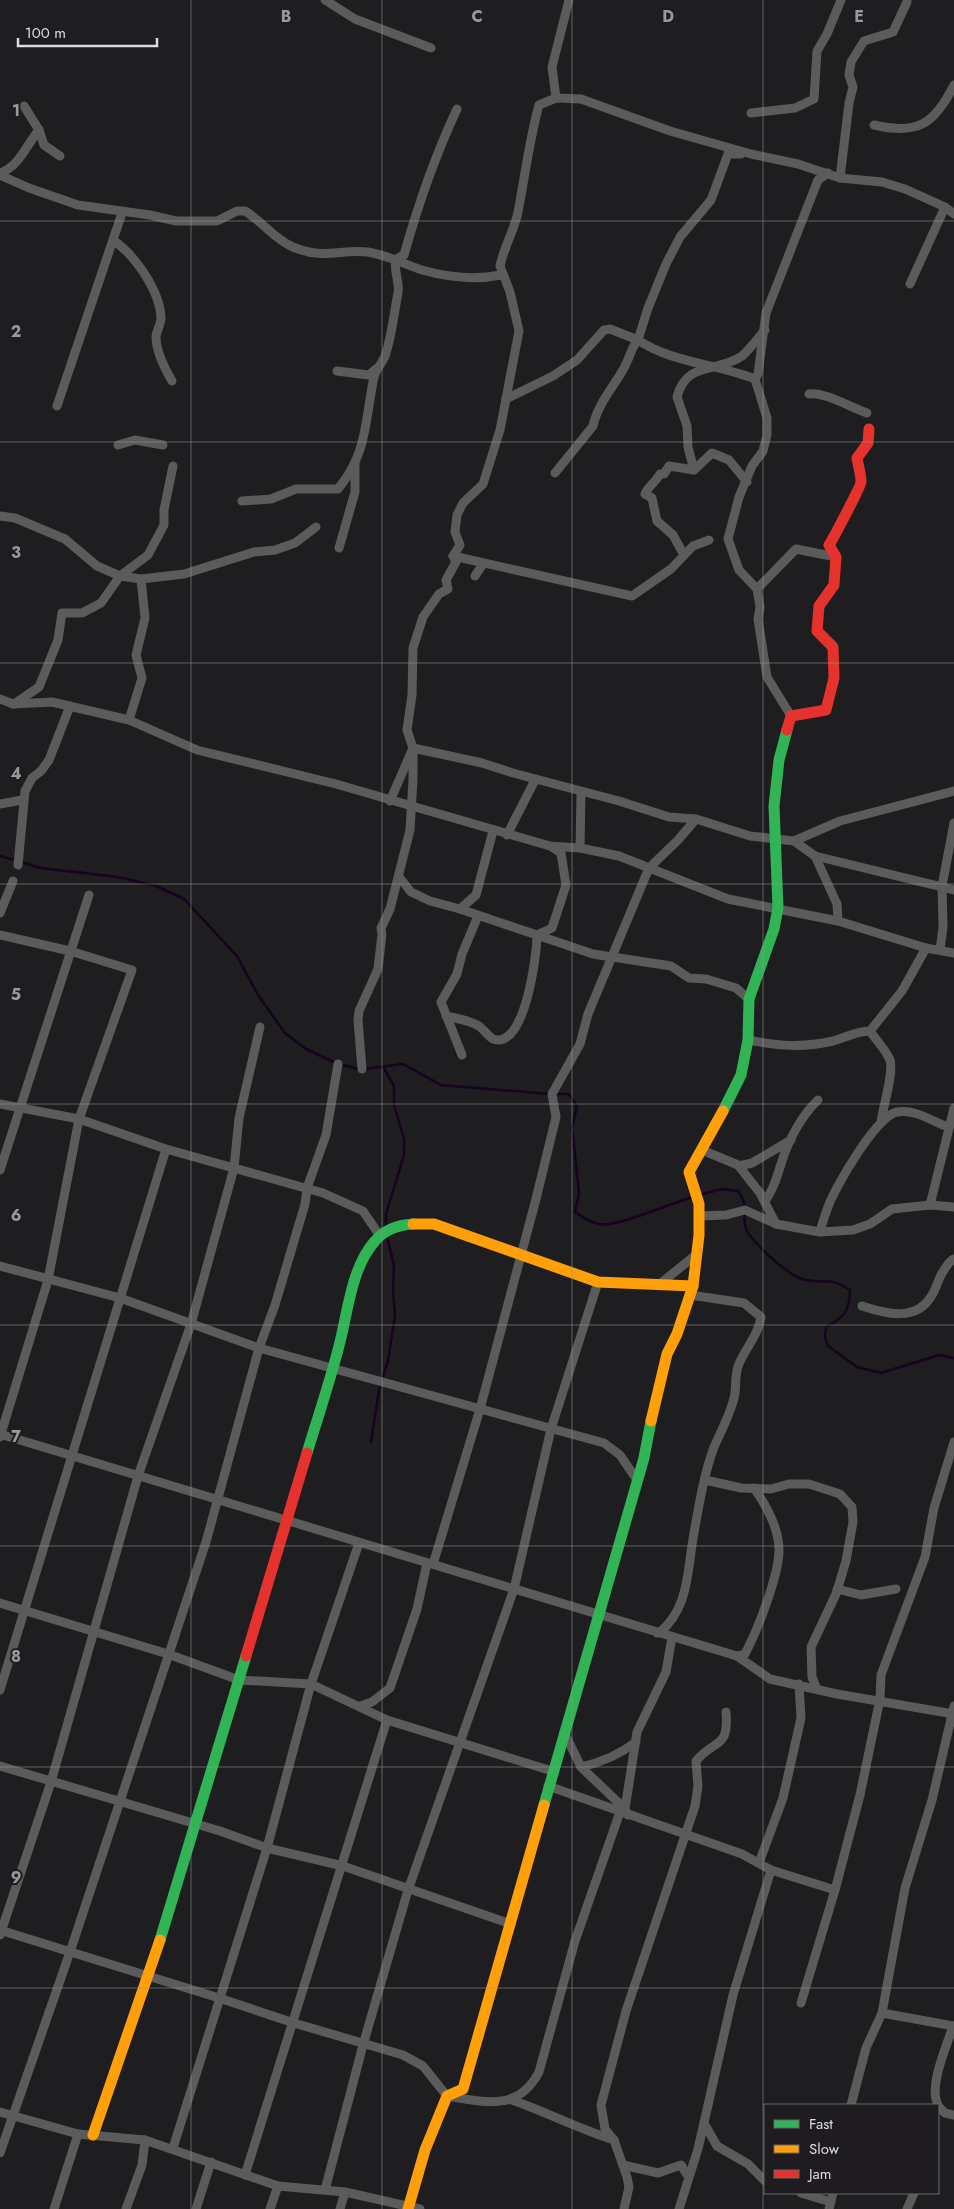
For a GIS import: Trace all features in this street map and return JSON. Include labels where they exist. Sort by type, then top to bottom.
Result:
[{"type":"street","points":[[325,0],[355,19],[431,48]]},
{"type":"street","points":[[556,98],[552,67],[569,0]]},
{"type":"street","points":[[751,114],[795,108],[814,99],[816,51],[827,34],[841,0]]},
{"type":"street","points":[[840,178],[849,103],[853,87],[849,75],[851,62],[864,41],[893,32],[907,2]]},
{"type":"street","points":[[874,125],[898,130],[911,128],[925,122],[941,108],[954,85]]},
{"type":"street","points":[[453,556],[460,544],[455,532],[457,515],[463,503],[483,484],[500,430],[506,400],[519,331],[510,292],[501,275],[500,266],[518,212],[526,158],[538,105],[556,98],[581,99],[670,131],[751,154],[798,164],[840,178],[882,182],[905,189],[945,207],[954,214]]},
{"type":"street","points":[[24,106],[38,130],[44,145],[60,156]]},
{"type":"street","points":[[396,259],[404,256],[411,226],[422,201],[436,153],[457,109]]},
{"type":"street","points":[[0,174],[24,153],[38,130]]},
{"type":"street","points":[[555,473],[594,426],[605,398],[616,383],[638,340],[648,308],[666,264],[680,237],[711,200],[728,154],[751,154]]},
{"type":"street","points":[[0,174],[35,190],[78,205],[122,213],[204,222],[217,221],[241,210],[249,214],[282,241],[311,253],[323,255],[368,252],[396,259],[423,270],[467,278],[501,275]]},
{"type":"street","points":[[754,379],[758,374],[766,313],[818,180],[828,174]]},
{"type":"street","points":[[910,284],[945,207]]},
{"type":"street","points":[[57,406],[122,213]]},
{"type":"street","points":[[113,240],[123,247],[155,294],[161,319],[156,337],[164,368],[172,381]]},
{"type":"street","points":[[242,501],[270,499],[296,489],[338,489],[355,464],[363,443],[375,374],[382,364],[389,342],[398,292],[394,267],[396,259]]},
{"type":"street","points":[[694,470],[688,447],[687,426],[677,397],[685,380],[698,369],[713,367],[741,356],[765,329]]},
{"type":"street","points":[[506,400],[553,376],[577,360],[604,330],[610,330],[638,340],[646,345],[754,379]]},
{"type":"street","points":[[337,371],[369,375],[382,364]]},
{"type":"street","points":[[0,2112],[78,2134],[145,2140],[173,2148],[278,2186],[345,2192],[412,2208],[425,2150],[447,2096],[463,2089],[511,1924],[552,1771],[637,1480],[667,1354],[677,1334],[692,1290],[697,1254],[699,1216],[697,1196],[689,1172],[692,1163],[702,1150],[741,1075],[748,1040],[749,999],[768,949],[778,908],[774,806],[779,760],[791,716],[766,677],[758,619],[760,607],[757,589],[738,570],[728,539],[739,497],[747,482],[752,466],[763,451],[767,435],[766,418],[754,379]]},
{"type":"street","points":[[808,394],[827,396],[845,406],[867,413]]},
{"type":"street","points":[[791,716],[826,710],[834,678],[833,647],[817,631],[816,616],[818,606],[834,585],[836,557],[829,545],[838,533],[844,512],[861,483],[857,458],[868,443],[869,429]]},
{"type":"street","points":[[118,445],[143,440],[163,445]]},
{"type":"street","points":[[694,470],[712,453],[729,460],[747,482]]},
{"type":"street","points":[[339,548],[355,492],[355,464]]},
{"type":"street","points":[[13,704],[39,687],[58,640],[62,613],[82,613],[101,603],[120,576],[148,555],[164,525],[164,510],[173,466]]},
{"type":"street","points":[[684,555],[673,535],[657,521],[652,498],[645,494],[649,487],[669,466],[694,470]]},
{"type":"street","points":[[0,516],[15,518],[65,538],[97,566],[120,576],[141,578],[184,574],[254,552],[276,550],[295,543],[316,527]]},
{"type":"street","points":[[453,556],[632,596],[671,569],[693,546],[709,540]]},
{"type":"street","points":[[757,589],[796,549],[836,557]]},
{"type":"street","points":[[362,1069],[359,1011],[378,969],[381,928],[386,920],[399,877],[410,830],[413,748],[406,730],[412,695],[413,648],[423,617],[439,594],[448,589],[446,580],[456,562],[453,556]]},
{"type":"street","points":[[475,576],[483,564]]},
{"type":"street","points":[[130,720],[142,678],[136,655],[145,618],[141,578]]},
{"type":"street","points":[[0,699],[13,704],[52,702],[130,720],[198,750],[326,781],[507,836],[550,846],[580,848],[619,856],[728,898],[838,921],[926,948],[954,953]]},
{"type":"street","points":[[18,865],[24,811],[22,800],[28,783],[41,771],[49,760],[70,706]]},
{"type":"street","points":[[413,748],[482,763],[535,780],[619,801],[669,817],[696,819],[750,836],[776,840],[794,841],[840,821],[954,791]]},
{"type":"street","points":[[390,801],[413,748]]},
{"type":"street","points":[[507,836],[535,780]]},
{"type":"street","points":[[580,848],[581,793]]},
{"type":"street","points":[[0,804],[22,800]]},
{"type":"street","points":[[360,1706],[372,1702],[390,1688],[480,1409],[522,1255],[556,1117],[552,1094],[580,1044],[588,1014],[649,868],[678,840],[696,819]]},
{"type":"street","points":[[940,950],[943,927],[942,886],[954,823]]},
{"type":"street","points":[[460,909],[476,895],[493,831]]},
{"type":"street","points":[[794,841],[815,856],[954,890]]},
{"type":"street","points":[[537,935],[552,928],[566,885],[561,853],[550,846]]},
{"type":"street","points":[[815,856],[837,904],[838,921]]},
{"type":"street","points":[[399,877],[418,896],[612,958],[644,960],[671,966],[689,978],[706,979],[736,988],[749,999]]},
{"type":"street","points":[[0,913],[13,881]]},
{"type":"street","points":[[0,1170],[89,894]]},
{"type":"street","points":[[462,1055],[442,1006],[443,997],[457,974],[478,916]]},
{"type":"street","points":[[0,935],[70,951],[132,970],[79,1119],[48,1280],[0,1435],[73,1456],[216,1500],[285,1520],[359,1543],[431,1562],[659,1633],[672,1622],[679,1610],[685,1590],[705,1480],[714,1448],[734,1397],[738,1366],[756,1334],[761,1317],[744,1303],[661,1283],[598,1282],[434,1224],[415,1223],[386,1230],[373,1242],[356,1282],[333,1368],[285,1520],[197,1824],[149,1977],[93,2135]]},
{"type":"street","points":[[446,1016],[469,1021],[493,1039],[505,1039],[514,1033],[526,1003],[537,935]]},
{"type":"street","points":[[748,1040],[786,1047],[834,1041],[855,1032],[870,1031],[902,991],[926,948]]},
{"type":"street","points":[[260,1027],[239,1118],[234,1168],[191,1324],[138,1476],[92,1631],[51,1782],[0,1932],[220,1998],[364,2045],[403,2055],[423,2066],[447,2096],[480,2101],[512,2100],[560,2118],[593,2134],[614,2140]]},
{"type":"street","points":[[870,1031],[890,1061],[890,1085],[883,1102],[881,1122]]},
{"type":"street","points":[[0,2153],[70,1952],[206,1542],[259,1348],[287,1265],[305,1204],[307,1188],[326,1136],[338,1064]]},
{"type":"street","points":[[765,1201],[772,1191],[791,1140],[810,1108],[818,1100]]},
{"type":"street","points":[[0,1104],[79,1119],[166,1150],[307,1188],[363,1211],[380,1236]]},
{"type":"street","points":[[930,1206],[954,1108]]},
{"type":"street","points":[[820,1232],[828,1205],[842,1179],[862,1147],[881,1122],[896,1112],[922,1114],[951,1124]]},
{"type":"street","points":[[739,1166],[752,1163],[791,1140]]},
{"type":"street","points":[[0,1690],[166,1150]]},
{"type":"street","points":[[702,1150],[739,1166],[765,1201],[776,1224]]},
{"type":"street","points":[[699,1216],[726,1215],[745,1210],[776,1224],[820,1232],[853,1230],[870,1224],[892,1209],[930,1206],[954,1207]]},
{"type":"street","points":[[661,1283],[697,1254]]},
{"type":"street","points":[[862,1306],[882,1313],[899,1314],[908,1314],[922,1308],[932,1295],[939,1277],[950,1261],[954,1260]]},
{"type":"street","points":[[0,1266],[120,1298],[259,1348],[604,1443],[620,1455],[637,1480]]},
{"type":"street","points":[[325,2190],[408,1890],[514,1589],[551,1429],[598,1282]]},
{"type":"street","points":[[802,2003],[836,1890],[860,1796],[880,1699],[881,1675],[925,1557],[934,1508],[954,1442]]},
{"type":"street","points":[[705,1480],[771,1490],[789,1484],[809,1484],[840,1494],[847,1499],[852,1507],[853,1522],[846,1562],[837,1589],[811,1647],[812,1677],[816,1688]]},
{"type":"street","points":[[737,1656],[745,1654],[756,1632],[773,1578],[779,1548],[773,1521],[754,1488]]},
{"type":"street","points":[[173,2148],[267,1848],[311,1684],[359,1543]]},
{"type":"street","points":[[837,1589],[861,1595],[896,1589]]},
{"type":"street","points":[[0,1602],[168,1654],[239,1680],[311,1684],[388,1720],[552,1771]]},
{"type":"street","points":[[646,1629],[737,1656],[770,1679],[837,1694],[953,1711],[932,1800],[905,1888],[882,2013],[866,2048],[851,2104]]},
{"type":"street","points":[[512,2100],[532,2086],[539,2072],[575,1941],[624,1812],[636,1742],[644,1715],[654,1699],[666,1672],[672,1637]]},
{"type":"street","points":[[759,1863],[783,1798],[801,1718],[799,1684]]},
{"type":"street","points":[[624,2209],[628,2187],[614,2140],[605,2128],[601,2105],[626,2011],[686,1835],[698,1786],[696,1761],[705,1750],[718,1744],[726,1735],[726,1712]]},
{"type":"street","points":[[245,2175],[388,1720]]},
{"type":"street","points":[[564,1732],[581,1767],[624,1812]]},
{"type":"street","points":[[581,1767],[601,1762],[620,1754],[636,1742]]},
{"type":"street","points":[[0,1766],[120,1803],[197,1824],[267,1848],[343,1866],[511,1924]]},
{"type":"street","points":[[548,1786],[742,1854],[771,1870],[836,1890]]},
{"type":"street","points":[[679,2209],[704,2123],[732,1995],[771,1870]]},
{"type":"street","points":[[882,2013],[954,2026],[937,2075],[936,2104]]},
{"type":"street","points":[[939,2107],[945,2113],[954,2115]]},
{"type":"street","points":[[704,2123],[717,2146],[748,2164],[764,2180]]},
{"type":"street","points":[[54,2209],[78,2134]]},
{"type":"street","points":[[126,2209],[142,2165],[145,2140]]},
{"type":"street","points":[[196,2209],[211,2162]]},
{"type":"street","points":[[623,2165],[658,2173],[681,2165],[688,2176]]},
{"type":"street","points":[[270,2209],[278,2186]]},
{"type":"street","points":[[340,2209],[345,2192]]},
{"type":"street","points":[[803,2194],[830,2206]]},
{"type":"street","points":[[907,2209],[914,2194]]},
{"type":"waterway","points":[[0,856],[41,868],[118,877],[156,886],[184,899],[237,956],[258,995],[285,1033],[306,1049],[338,1064],[359,1069]]},
{"type":"waterway","points":[[364,1069],[403,1064],[441,1085],[550,1094]]},
{"type":"waterway","points":[[383,1067],[394,1086],[394,1105],[404,1139],[404,1155],[386,1214],[386,1227]]},
{"type":"waterway","points":[[556,1094],[569,1094],[577,1106],[572,1128],[579,1193],[575,1212],[592,1222],[607,1224],[630,1219],[692,1197]]},
{"type":"waterway","points":[[699,1195],[722,1189],[738,1191],[744,1202],[744,1221],[747,1231],[772,1258],[802,1279],[836,1283],[850,1290],[849,1303],[845,1313],[826,1327],[825,1336],[827,1345],[857,1367],[881,1373],[939,1355],[954,1358]]},
{"type":"waterway","points":[[382,1379],[388,1361],[395,1315],[394,1265],[387,1237]]},
{"type":"waterway","points":[[371,1442],[380,1384]]},
{"type":"traffic: fast","points":[[723,1111],[741,1075],[748,1040],[749,999],[774,929],[778,908],[774,806],[779,760],[787,730]]},
{"type":"traffic: fast","points":[[307,1453],[332,1372],[351,1291],[361,1264],[367,1252],[383,1233],[402,1225],[413,1224]]},
{"type":"traffic: fast","points":[[544,1805],[644,1458],[651,1421]]},
{"type":"traffic: fast","points":[[160,1940],[246,1656]]},
{"type":"traffic: slow","points":[[651,1421],[667,1354],[677,1334],[693,1286],[699,1235],[699,1204],[689,1172],[723,1111]]},
{"type":"traffic: slow","points":[[413,1224],[434,1224],[598,1282],[693,1286]]},
{"type":"traffic: slow","points":[[408,2209],[425,2150],[447,2096],[463,2089],[544,1805]]},
{"type":"traffic: slow","points":[[93,2135],[160,1940]]},
{"type":"traffic: jam","points":[[787,730],[791,716],[826,710],[834,678],[833,647],[817,631],[819,606],[834,585],[836,557],[829,545],[860,486],[861,479],[857,458],[868,443],[869,429]]},
{"type":"traffic: jam","points":[[246,1656],[307,1453]]}]
